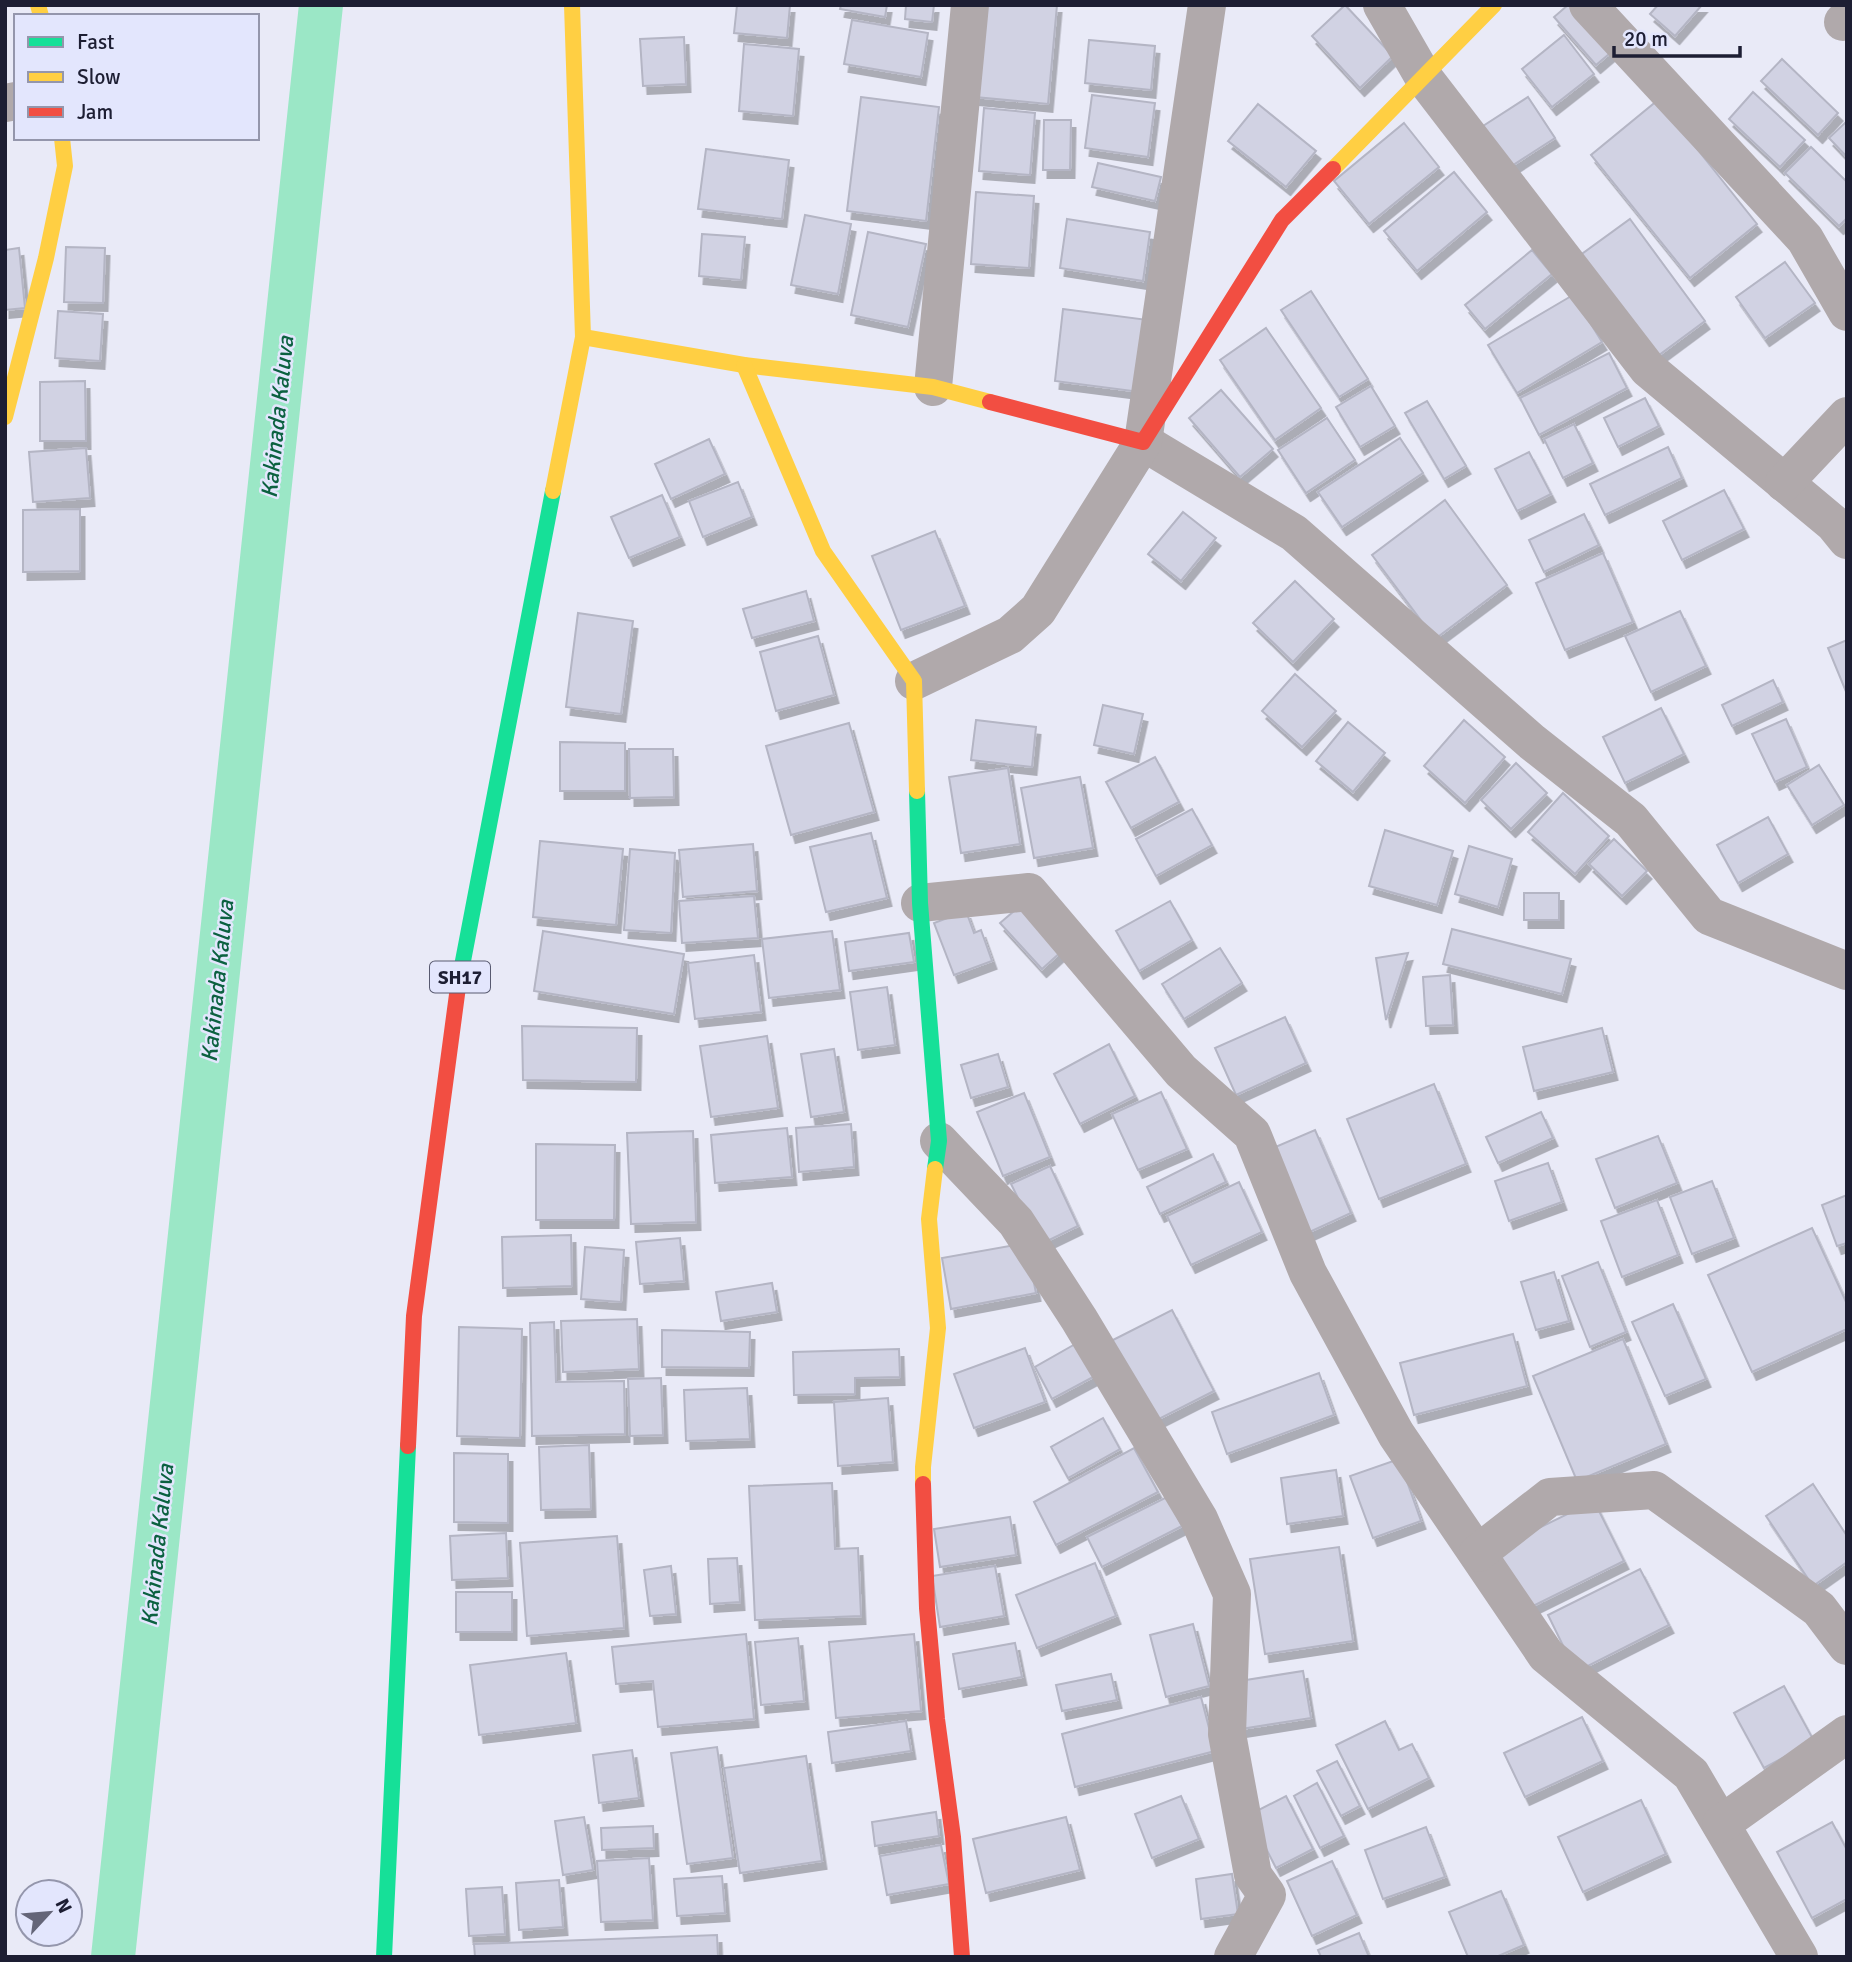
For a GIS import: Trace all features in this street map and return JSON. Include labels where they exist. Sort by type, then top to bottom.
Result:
[{"type":"main road","name":"SH17","points":[[384,1957],[414,1316],[455,1003],[583,337],[572,5]]},
{"type":"main road","points":[[583,337],[744,365],[933,387],[1143,442],[1282,220],[1494,5]]},
{"type":"main road","points":[[5,417],[46,258],[65,166],[62,140]]},
{"type":"main road","points":[[744,365],[823,551],[914,681],[920,903],[939,1142],[929,1219],[938,1328],[923,1467],[927,1608],[937,1719],[953,1837],[962,1957]]},
{"type":"street","points":[[933,387],[970,5]]},
{"type":"street","points":[[914,681],[1010,635],[1038,610],[1143,442],[1207,5]]},
{"type":"street","points":[[1382,5],[1424,78],[1648,369],[1834,524],[1847,540]]},
{"type":"street","points":[[1588,5],[1805,239],[1847,312]]},
{"type":"street","points":[[1784,483],[1847,416]]},
{"type":"street","points":[[1143,442],[1294,533],[1532,742],[1631,820],[1709,916],[1847,971]]},
{"type":"street","points":[[920,903],[1029,892],[1181,1071],[1252,1134],[1315,1284],[1396,1434],[1546,1655],[1691,1774],[1799,1957]]},
{"type":"street","points":[[939,1142],[1016,1222],[1079,1319],[1199,1519],[1232,1594],[1227,1734],[1253,1875],[1267,1895],[1233,1957]]},
{"type":"street","points":[[1478,1553],[1550,1497],[1654,1490],[1819,1609],[1847,1646]]},
{"type":"street","points":[[1721,1824],[1847,1734]]},
{"type":"building","points":[[737,5],[790,5],[787,38],[734,33]]},
{"type":"building","points":[[841,5],[887,5],[885,17],[840,9]]},
{"type":"building","points":[[906,5],[934,5],[932,22],[905,19]]},
{"type":"building","points":[[983,5],[1057,5],[1048,104],[975,97]]},
{"type":"building","points":[[1345,5],[1393,56],[1360,88],[1312,36]]},
{"type":"building","points":[[1568,5],[1577,5],[1615,49],[1596,65],[1554,17]]},
{"type":"building","points":[[1658,5],[1702,5],[1675,36],[1650,14]]},
{"type":"building","points":[[852,20],[928,33],[921,77],[844,64]]},
{"type":"building","points":[[1564,35],[1594,74],[1552,107],[1522,69]]},
{"type":"building","points":[[684,37],[686,84],[643,86],[640,39]]},
{"type":"building","points":[[1089,40],[1155,46],[1151,90],[1085,83]]},
{"type":"building","points":[[744,44],[799,49],[793,116],[739,111]]},
{"type":"building","points":[[1782,59],[1838,113],[1818,135],[1761,81]]},
{"type":"building","points":[[1753,92],[1805,140],[1780,167],[1729,119]]},
{"type":"building","points":[[1092,95],[1155,103],[1148,157],[1085,148]]},
{"type":"building","points":[[861,97],[939,107],[926,221],[847,211]]},
{"type":"building","points":[[1528,97],[1555,138],[1510,167],[1483,126]]},
{"type":"building","points":[[1658,100],[1757,224],[1690,278],[1591,155]]},
{"type":"building","points":[[1258,104],[1316,151],[1286,187],[1228,141]]},
{"type":"building","points":[[984,108],[1035,113],[1030,175],[979,171]]},
{"type":"building","points":[[1044,120],[1071,120],[1070,170],[1043,170]]},
{"type":"building","points":[[1847,121],[1847,157],[1829,138]]},
{"type":"building","points":[[1404,123],[1439,167],[1369,224],[1334,181]]},
{"type":"building","points":[[1811,147],[1847,182],[1847,218],[1839,226],[1785,173]]},
{"type":"building","points":[[706,149],[789,160],[782,219],[698,209]]},
{"type":"building","points":[[1098,163],[1161,177],[1155,201],[1092,187]]},
{"type":"building","points":[[1454,172],[1487,212],[1417,271],[1384,231]]},
{"type":"building","points":[[976,192],[1034,196],[1029,268],[971,264]]},
{"type":"building","points":[[805,215],[851,224],[838,294],[791,285]]},
{"type":"building","points":[[1067,219],[1150,232],[1143,281],[1060,268]]},
{"type":"building","points":[[1630,219],[1705,321],[1655,358],[1579,256]]},
{"type":"building","points":[[868,232],[926,244],[908,327],[851,315]]},
{"type":"building","points":[[702,234],[745,237],[741,280],[699,276]]},
{"type":"building","points":[[66,247],[105,248],[103,303],[64,302]]},
{"type":"building","points":[[19,248],[25,308],[5,310],[5,250]]},
{"type":"building","points":[[1532,250],[1552,274],[1485,329],[1465,305]]},
{"type":"building","points":[[1785,262],[1815,303],[1765,338],[1736,297]]},
{"type":"building","points":[[1311,291],[1368,379],[1339,397],[1281,310]]},
{"type":"building","points":[[1573,295],[1602,342],[1517,393],[1488,345]]},
{"type":"building","points":[[1063,309],[1148,320],[1140,392],[1055,381]]},
{"type":"building","points":[[58,311],[103,314],[100,361],[55,358]]},
{"type":"building","points":[[1266,328],[1321,408],[1275,440],[1220,360]]},
{"type":"building","points":[[1609,353],[1627,388],[1539,435],[1520,398]]},
{"type":"building","points":[[85,381],[86,441],[40,441],[40,382]]},
{"type":"building","points":[[1371,386],[1395,426],[1360,447],[1336,407]]},
{"type":"building","points":[[1221,390],[1273,449],[1240,477],[1189,418]]},
{"type":"building","points":[[1645,398],[1659,426],[1618,447],[1604,418]]},
{"type":"building","points":[[1427,401],[1466,466],[1444,479],[1405,413]]},
{"type":"building","points":[[1327,418],[1355,460],[1306,493],[1278,450]]},
{"type":"building","points":[[1574,424],[1593,463],[1563,478],[1544,439]]},
{"type":"building","points":[[1400,438],[1423,473],[1342,527],[1318,492]]},
{"type":"building","points":[[709,439],[725,474],[671,499],[655,464]]},
{"type":"building","points":[[1668,447],[1682,478],[1605,515],[1590,484]]},
{"type":"building","points":[[86,448],[90,498],[33,502],[29,452]]},
{"type":"building","points":[[1529,452],[1551,494],[1517,511],[1495,469]]},
{"type":"building","points":[[738,482],[752,517],[703,537],[689,501]]},
{"type":"building","points":[[1724,490],[1744,529],[1682,560],[1663,521]]},
{"type":"building","points":[[662,495],[680,537],[629,558],[611,517]]},
{"type":"building","points":[[1445,500],[1507,585],[1435,639],[1372,555]]},
{"type":"building","points":[[80,509],[80,571],[23,572],[23,510]]},
{"type":"building","points":[[1183,512],[1216,538],[1181,581],[1148,554]]},
{"type":"building","points":[[1584,514],[1599,545],[1544,572],[1529,540]]},
{"type":"building","points":[[935,531],[965,606],[901,630],[872,556]]},
{"type":"building","points":[[1603,553],[1633,622],[1565,650],[1536,583]]},
{"type":"building","points":[[1295,581],[1334,619],[1293,662],[1253,623]]},
{"type":"building","points":[[806,591],[814,621],[752,638],[743,609]]},
{"type":"building","points":[[1680,611],[1706,666],[1651,692],[1625,636]]},
{"type":"building","points":[[578,613],[633,621],[621,714],[566,707]]},
{"type":"building","points":[[818,636],[834,695],[776,711],[760,652]]},
{"type":"building","points":[[1847,640],[1847,694],[1828,648]]},
{"type":"building","points":[[1295,674],[1336,711],[1302,747],[1262,711]]},
{"type":"building","points":[[1773,680],[1783,702],[1732,726],[1722,705]]},
{"type":"building","points":[[1103,705],[1143,714],[1134,754],[1094,745]]},
{"type":"building","points":[[1661,708],[1684,754],[1625,783],[1603,737]]},
{"type":"building","points":[[1786,719],[1807,767],[1775,782],[1752,734]]},
{"type":"building","points":[[976,720],[1036,727],[1032,767],[971,760]]},
{"type":"building","points":[[1464,720],[1505,757],[1465,803],[1424,766]]},
{"type":"building","points":[[1348,722],[1385,753],[1353,792],[1316,761]]},
{"type":"building","points":[[849,723],[874,812],[791,835],[766,746]]},
{"type":"building","points":[[560,742],[625,743],[625,791],[560,791]]},
{"type":"building","points":[[629,749],[673,749],[674,797],[630,798]]},
{"type":"building","points":[[1155,757],[1179,802],[1131,828],[1106,782]]},
{"type":"building","points":[[1516,763],[1547,793],[1511,829],[1481,800]]},
{"type":"building","points":[[1819,765],[1844,805],[1812,825],[1787,785]]},
{"type":"building","points":[[1008,768],[1020,844],[961,853],[949,777]]},
{"type":"building","points":[[1080,777],[1093,848],[1034,858],[1021,788]]},
{"type":"building","points":[[1563,793],[1609,836],[1575,874],[1528,832]]},
{"type":"building","points":[[1192,809],[1212,845],[1156,876],[1136,839]]},
{"type":"building","points":[[1768,817],[1788,854],[1738,883],[1717,845]]},
{"type":"building","points":[[1385,830],[1453,851],[1437,905],[1369,886]]},
{"type":"building","points":[[871,833],[887,898],[826,912],[810,847]]},
{"type":"building","points":[[1614,839],[1647,871],[1622,896],[1589,864]]},
{"type":"building","points":[[540,841],[623,849],[616,925],[533,917]]},
{"type":"building","points":[[753,844],[757,891],[683,897],[679,850]]},
{"type":"building","points":[[1469,846],[1512,859],[1498,907],[1455,894]]},
{"type":"building","points":[[630,849],[675,853],[671,933],[624,930]]},
{"type":"building","points":[[1524,893],[1559,893],[1559,920],[1524,920]]},
{"type":"building","points":[[754,896],[758,938],[682,943],[679,901]]},
{"type":"building","points":[[1170,901],[1192,940],[1139,971],[1116,931]]},
{"type":"building","points":[[1021,905],[1062,951],[1042,969],[1000,923]]},
{"type":"building","points":[[966,911],[974,933],[981,930],[992,961],[954,975],[934,923]]},
{"type":"building","points":[[1452,929],[1571,959],[1562,994],[1443,964]]},
{"type":"building","points":[[543,931],[684,954],[674,1014],[534,991]]},
{"type":"building","points":[[832,931],[840,990],[769,998],[762,939]]},
{"type":"building","points":[[909,933],[914,962],[849,971],[845,942]]},
{"type":"building","points":[[1220,948],[1242,983],[1184,1019],[1162,984]]},
{"type":"building","points":[[1408,953],[1386,1020],[1376,958]]},
{"type":"building","points":[[754,955],[761,1012],[695,1019],[688,963]]},
{"type":"building","points":[[1450,975],[1453,1025],[1426,1026],[1423,977]]},
{"type":"building","points":[[887,987],[895,1045],[858,1050],[850,992]]},
{"type":"building","points":[[1285,1017],[1306,1063],[1236,1095],[1215,1048]]},
{"type":"building","points":[[522,1026],[637,1028],[636,1082],[523,1080]]},
{"type":"building","points":[[1602,1028],[1613,1072],[1534,1091],[1523,1047]]},
{"type":"building","points":[[767,1036],[778,1108],[711,1117],[700,1046]]},
{"type":"building","points":[[1109,1044],[1135,1096],[1080,1124],[1054,1074]]},
{"type":"building","points":[[834,1049],[844,1112],[811,1117],[801,1054]]},
{"type":"building","points":[[998,1054],[1008,1087],[971,1098],[961,1065]]},
{"type":"building","points":[[1434,1084],[1466,1164],[1379,1199],[1347,1119]]},
{"type":"building","points":[[1161,1092],[1187,1149],[1138,1170],[1112,1114]]},
{"type":"building","points":[[1024,1093],[1050,1157],[1003,1176],[977,1112]]},
{"type":"building","points":[[1541,1112],[1553,1138],[1498,1163],[1486,1137]]},
{"type":"building","points":[[851,1124],[854,1167],[799,1172],[796,1128]]},
{"type":"building","points":[[787,1128],[792,1177],[715,1183],[711,1135]]},
{"type":"building","points":[[1315,1130],[1351,1213],[1303,1235],[1266,1151]]},
{"type":"building","points":[[693,1131],[696,1222],[631,1224],[627,1133]]},
{"type":"building","points":[[1658,1136],[1677,1183],[1615,1208],[1596,1159]]},
{"type":"building","points":[[536,1144],[615,1145],[614,1220],[536,1220]]},
{"type":"building","points":[[1213,1154],[1226,1182],[1160,1214],[1147,1187]]},
{"type":"building","points":[[1548,1163],[1562,1202],[1509,1221],[1495,1181]]},
{"type":"building","points":[[1050,1166],[1078,1226],[1041,1244],[1011,1184]]},
{"type":"building","points":[[1712,1181],[1734,1238],[1692,1254],[1670,1197]]},
{"type":"building","points":[[1239,1182],[1262,1232],[1191,1265],[1167,1216]]},
{"type":"building","points":[[1847,1195],[1847,1243],[1837,1246],[1822,1205]]},
{"type":"building","points":[[1657,1200],[1678,1255],[1622,1277],[1601,1221]]},
{"type":"building","points":[[1812,1228],[1847,1304],[1847,1329],[1752,1372],[1708,1275]]},
{"type":"building","points":[[571,1235],[572,1286],[503,1288],[502,1237]]},
{"type":"building","points":[[680,1238],[684,1281],[640,1284],[636,1242]]},
{"type":"building","points":[[1026,1243],[1036,1293],[951,1309],[942,1258]]},
{"type":"building","points":[[585,1247],[624,1250],[621,1302],[581,1299]]},
{"type":"building","points":[[1598,1262],[1626,1332],[1590,1347],[1562,1276]]},
{"type":"building","points":[[1554,1272],[1569,1321],[1536,1330],[1521,1282]]},
{"type":"building","points":[[772,1283],[777,1312],[721,1321],[716,1292]]},
{"type":"building","points":[[1673,1304],[1706,1379],[1665,1396],[1632,1322]]},
{"type":"building","points":[[1172,1310],[1214,1391],[1153,1422],[1111,1341]]},
{"type":"building","points":[[637,1319],[639,1369],[563,1372],[561,1321]]},
{"type":"building","points":[[554,1322],[556,1382],[624,1381],[625,1434],[532,1436],[530,1323]]},
{"type":"building","points":[[459,1327],[522,1329],[520,1438],[457,1436]]},
{"type":"building","points":[[662,1330],[750,1332],[749,1368],[662,1367]]},
{"type":"building","points":[[1513,1334],[1527,1386],[1414,1415],[1400,1363]]},
{"type":"building","points":[[1623,1339],[1666,1444],[1577,1481],[1533,1376]]},
{"type":"building","points":[[1077,1343],[1095,1376],[1052,1399],[1035,1367]]},
{"type":"building","points":[[1025,1348],[1045,1402],[974,1428],[954,1374]]},
{"type":"building","points":[[899,1349],[900,1377],[855,1378],[855,1394],[794,1395],[793,1352]]},
{"type":"building","points":[[1319,1373],[1334,1415],[1227,1454],[1212,1412]]},
{"type":"building","points":[[661,1378],[663,1435],[630,1436],[628,1379]]},
{"type":"building","points":[[747,1388],[750,1439],[686,1441],[684,1390]]},
{"type":"building","points":[[888,1398],[893,1462],[838,1466],[834,1402]]},
{"type":"building","points":[[1103,1418],[1120,1449],[1068,1478],[1051,1447]]},
{"type":"building","points":[[589,1445],[591,1509],[541,1510],[539,1447]]},
{"type":"building","points":[[1134,1448],[1158,1492],[1056,1545],[1034,1502]]},
{"type":"building","points":[[454,1453],[508,1454],[508,1523],[454,1522]]},
{"type":"building","points":[[1399,1459],[1421,1521],[1373,1538],[1350,1476]]},
{"type":"building","points":[[1336,1470],[1343,1516],[1287,1524],[1281,1478]]},
{"type":"building","points":[[832,1483],[835,1549],[858,1548],[861,1616],[755,1620],[749,1486]]},
{"type":"building","points":[[1813,1484],[1847,1536],[1847,1562],[1813,1586],[1766,1516]]},
{"type":"building","points":[[1167,1497],[1182,1526],[1102,1567],[1087,1537]]},
{"type":"building","points":[[1594,1501],[1624,1561],[1523,1611],[1494,1550]]},
{"type":"building","points":[[1010,1517],[1016,1555],[940,1567],[934,1529]]},
{"type":"building","points":[[506,1533],[508,1578],[452,1580],[450,1536]]},
{"type":"building","points":[[617,1536],[624,1628],[527,1636],[520,1543]]},
{"type":"building","points":[[1339,1547],[1353,1641],[1265,1654],[1250,1559]]},
{"type":"building","points":[[737,1558],[740,1602],[710,1604],[708,1559]]},
{"type":"building","points":[[1095,1563],[1116,1616],[1037,1648],[1016,1595]]},
{"type":"building","points":[[671,1566],[676,1614],[650,1616],[644,1570]]},
{"type":"building","points":[[995,1566],[1004,1616],[940,1627],[932,1576]]},
{"type":"building","points":[[1640,1569],[1669,1625],[1576,1672],[1548,1615]]},
{"type":"building","points":[[456,1592],[512,1592],[512,1632],[456,1632]]},
{"type":"building","points":[[1193,1624],[1209,1686],[1166,1697],[1150,1635]]},
{"type":"building","points":[[746,1634],[754,1719],[658,1727],[653,1681],[616,1684],[612,1647]]},
{"type":"building","points":[[914,1634],[921,1711],[836,1718],[829,1642]]},
{"type":"building","points":[[798,1638],[804,1701],[761,1705],[755,1642]]},
{"type":"building","points":[[1015,1643],[1022,1677],[959,1689],[953,1654]]},
{"type":"building","points":[[566,1653],[576,1723],[479,1735],[470,1665]]},
{"type":"building","points":[[1303,1671],[1311,1718],[1241,1729],[1233,1682]]},
{"type":"building","points":[[1111,1674],[1117,1700],[1062,1711],[1056,1685]]},
{"type":"building","points":[[1784,1686],[1814,1741],[1764,1768],[1734,1713]]},
{"type":"building","points":[[1201,1697],[1215,1751],[1075,1787],[1062,1734]]},
{"type":"building","points":[[1582,1717],[1603,1761],[1525,1797],[1504,1753]]},
{"type":"building","points":[[906,1721],[911,1751],[832,1763],[828,1732]]},
{"type":"building","points":[[1385,1721],[1399,1750],[1412,1744],[1429,1778],[1368,1809],[1336,1745]]},
{"type":"building","points":[[717,1747],[733,1858],[687,1864],[671,1753]]},
{"type":"building","points":[[632,1750],[639,1798],[599,1803],[593,1755]]},
{"type":"building","points":[[806,1756],[822,1861],[740,1873],[724,1768]]},
{"type":"building","points":[[1337,1761],[1360,1806],[1341,1816],[1317,1771]]},
{"type":"building","points":[[1317,1783],[1344,1836],[1320,1848],[1294,1796]]},
{"type":"building","points":[[1181,1796],[1199,1839],[1152,1858],[1135,1814]]},
{"type":"building","points":[[1286,1796],[1313,1849],[1276,1868],[1249,1815]]},
{"type":"building","points":[[1641,1800],[1666,1854],[1583,1892],[1558,1837]]},
{"type":"building","points":[[936,1812],[939,1836],[875,1846],[872,1822]]},
{"type":"building","points":[[584,1817],[593,1870],[563,1875],[555,1821]]},
{"type":"building","points":[[1066,1817],[1080,1870],[986,1893],[973,1839]]},
{"type":"building","points":[[1832,1822],[1847,1850],[1847,1899],[1812,1918],[1777,1852]]},
{"type":"building","points":[[653,1826],[654,1848],[602,1850],[601,1828]]},
{"type":"building","points":[[1426,1827],[1445,1877],[1383,1899],[1365,1850]]},
{"type":"building","points":[[941,1845],[949,1884],[887,1895],[880,1856]]},
{"type":"building","points":[[649,1858],[653,1920],[601,1922],[597,1861]]},
{"type":"building","points":[[1332,1861],[1357,1915],[1312,1936],[1287,1881]]},
{"type":"building","points":[[1232,1874],[1238,1914],[1201,1919],[1196,1879]]},
{"type":"building","points":[[722,1876],[725,1913],[677,1916],[674,1879]]},
{"type":"building","points":[[559,1880],[563,1927],[519,1930],[516,1883]]},
{"type":"building","points":[[502,1887],[505,1934],[469,1936],[466,1889]]},
{"type":"building","points":[[1501,1891],[1524,1945],[1496,1957],[1468,1957],[1449,1912]]},
{"type":"building","points":[[1359,1933],[1369,1957],[1321,1957],[1318,1950]]},
{"type":"building","points":[[717,1935],[718,1957],[475,1957],[474,1944]]},
{"type":"waterway","name":"Kakinada Kaluva","points":[[113,1957],[321,5]]},
{"type":"traffic: fast","points":[[458,987],[553,491]]},
{"type":"traffic: fast","points":[[917,791],[920,903],[939,1141],[935,1169]]},
{"type":"traffic: fast","points":[[384,1957],[408,1446]]},
{"type":"traffic: slow","points":[[38,5],[40,14]]},
{"type":"traffic: slow","points":[[553,491],[583,337],[572,5]]},
{"type":"traffic: slow","points":[[1333,169],[1494,5]]},
{"type":"traffic: slow","points":[[5,417],[46,258],[65,166],[62,140]]},
{"type":"traffic: slow","points":[[583,337],[744,365],[933,387],[990,402]]},
{"type":"traffic: slow","points":[[744,365],[823,551],[914,681],[917,791]]},
{"type":"traffic: slow","points":[[923,1484],[938,1328],[929,1219],[935,1169]]},
{"type":"traffic: jam","points":[[990,402],[1143,442],[1282,220],[1333,169]]},
{"type":"traffic: jam","points":[[408,1446],[414,1316],[458,987]]},
{"type":"traffic: jam","points":[[923,1484],[927,1608],[937,1719],[953,1837],[962,1957]]}]
